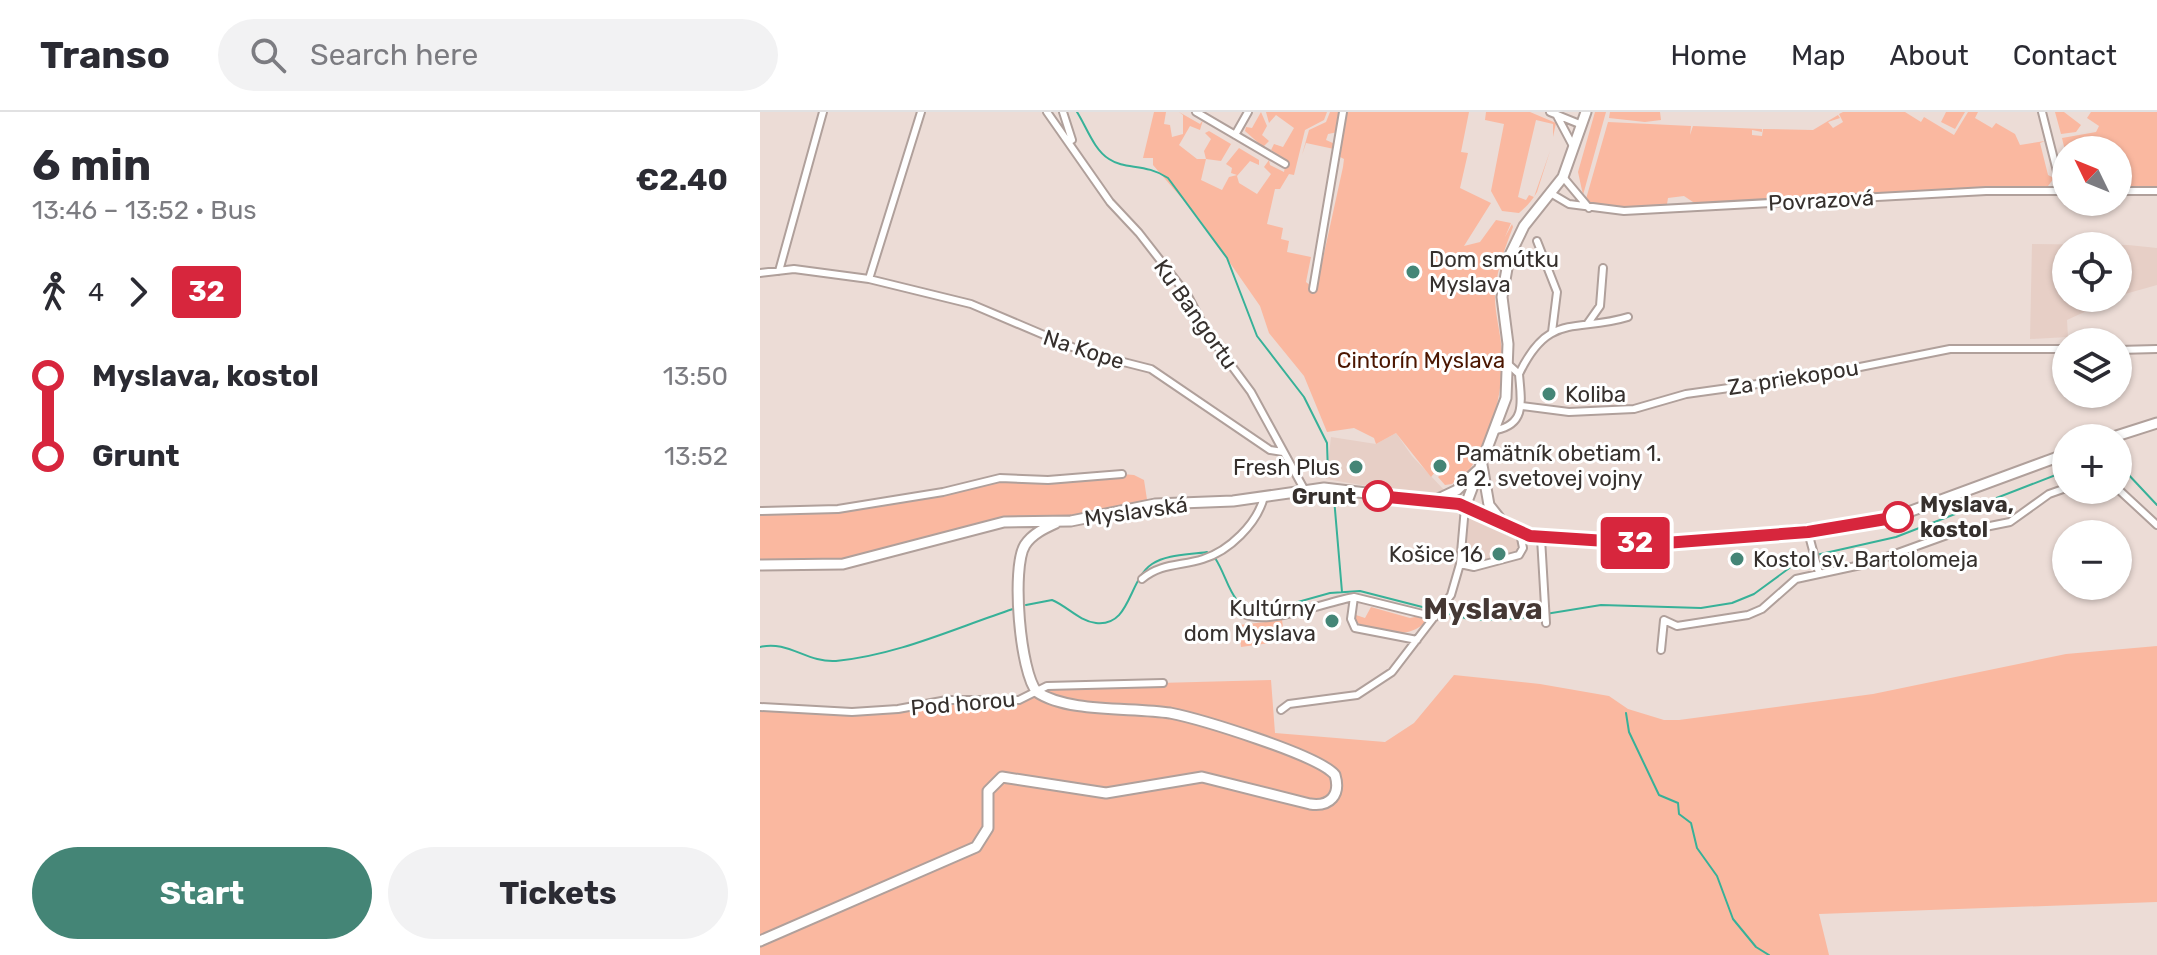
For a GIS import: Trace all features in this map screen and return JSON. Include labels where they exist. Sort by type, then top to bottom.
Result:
[{"type":"street","points":[[779,271],[823,112]]},
{"type":"street","points":[[869,279],[921,112]]},
{"type":"street","name":"Ku Bangortu","points":[[1047,112],[1110,202],[1139,233],[1188,296],[1208,334],[1251,392],[1304,489]]},
{"type":"street","name":"Ku Bangortu","points":[[1063,112],[1074,148]]},
{"type":"street","points":[[1196,112],[1285,164]]},
{"type":"street","points":[[1235,135],[1248,112]]},
{"type":"street","points":[[1313,289],[1343,112]]},
{"type":"street","points":[[1281,710],[1302,702],[1357,695],[1386,678],[1451,595],[1460,564],[1465,507],[1506,398],[1508,364],[1502,297],[1505,270],[1524,226],[1563,177],[1586,112]]},
{"type":"street","points":[[2042,112],[2052,148]]},
{"type":"street","points":[[1556,113],[1582,125]]},
{"type":"street","points":[[1556,113],[1574,148]]},
{"type":"street","points":[[1563,177],[1589,208]]},
{"type":"street","name":"Povrazová","points":[[1552,194],[1564,203],[1624,211],[1986,191],[2052,191]]},
{"type":"street","points":[[2132,191],[2157,191]]},
{"type":"street","points":[[1537,241],[1557,292],[1552,332]]},
{"type":"street","points":[[1588,323],[1600,306],[1603,268]]},
{"type":"street","name":"Na Kope","points":[[760,273],[794,269],[869,279],[971,304],[1084,352],[1151,369],[1270,450],[1283,452]]},
{"type":"street","points":[[1496,430],[1514,424],[1522,406],[1519,374],[1535,347],[1552,332],[1628,317]]},
{"type":"street","name":"Za priekopou","points":[[1522,406],[1569,412],[1634,409],[1686,394],[1815,376],[1950,349],[2052,349]]},
{"type":"street","points":[[2132,350],[2157,349]]},
{"type":"street","points":[[1508,364],[1519,374]]},
{"type":"street","points":[[2132,431],[2157,423]]},
{"type":"street","name":"Myslavská","points":[[760,565],[807,567],[852,563],[1004,522],[1059,522],[1155,504],[1264,497],[1304,489],[1331,489],[1465,507],[1509,529],[1541,538],[1680,543],[1808,532],[1898,517],[2052,459]]},
{"type":"street","points":[[1428,501],[1457,490],[1482,465]]},
{"type":"street","points":[[1482,465],[1489,505],[1509,529]]},
{"type":"street","points":[[760,511],[838,509],[943,492],[1000,478],[1048,480],[1122,474]]},
{"type":"street","points":[[1661,650],[1664,620],[1677,626],[1748,615],[1762,609],[1792,580],[1870,563],[1950,534],[2010,522],[2052,493]]},
{"type":"street","points":[[1142,579],[1166,566],[1207,558],[1253,521],[1264,497]]},
{"type":"street","points":[[2132,502],[2157,525]]},
{"type":"street","points":[[1004,522],[1020,528],[1025,545]]},
{"type":"street","points":[[760,941],[976,847],[988,828],[988,791],[1002,777],[1106,793],[1202,777],[1317,805],[1332,800],[1337,790],[1335,775],[1321,763],[1169,713],[1063,703],[1037,692],[1028,675],[1017,583],[1019,560],[1025,545],[1039,531],[1059,522]]},
{"type":"street","points":[[1808,532],[1819,573]]},
{"type":"street","points":[[1460,564],[1474,567],[1519,555],[1523,548],[1520,533]]},
{"type":"street","points":[[1541,538],[1546,623]]},
{"type":"street","points":[[1244,614],[1253,618],[1280,616],[1354,597],[1436,616]]},
{"type":"street","points":[[1354,597],[1351,619],[1355,628],[1417,640]]},
{"type":"street","name":"Pod horou","points":[[760,707],[852,712],[907,708],[947,700],[1019,700],[1047,686],[1163,683]]},
{"type":"shaded area","points":[[2032,244],[2052,244],[2052,312],[2084,312],[2067,320],[2067,328],[2052,328],[2052,338],[2030,339]]},
{"type":"shaded area","points":[[2132,245],[2157,248],[2157,285],[2132,292]]},
{"type":"shaded area","points":[[1396,433],[1412,456],[1446,492],[1425,496],[1326,479],[1331,437],[1376,444]]},
{"type":"shaded area","points":[[1465,507],[1520,533],[1522,551],[1474,567],[1460,564]]},
{"type":"green space","name":"Cintorín Myslava","points":[[1154,112],[1166,112],[1164,124],[1170,125],[1172,137],[1183,134],[1183,115],[1179,112],[1200,124],[1203,120],[1200,130],[1190,126],[1179,145],[1197,159],[1206,159],[1201,180],[1222,190],[1229,177],[1237,175],[1231,173],[1232,168],[1226,164],[1239,148],[1259,160],[1259,165],[1250,161],[1237,176],[1239,183],[1257,194],[1271,174],[1264,167],[1269,160],[1270,165],[1284,172],[1286,161],[1271,150],[1274,144],[1283,147],[1294,128],[1276,115],[1269,123],[1266,112],[1327,112],[1324,120],[1305,130],[1294,175],[1289,174],[1280,189],[1275,189],[1267,224],[1283,228],[1281,239],[1289,241],[1287,252],[1311,257],[1306,282],[1316,290],[1343,167],[1344,159],[1340,157],[1347,112],[1469,112],[1461,152],[1468,153],[1460,188],[1491,203],[1464,246],[1480,242],[1496,220],[1511,223],[1505,237],[1512,224],[1513,227],[1499,267],[1495,292],[1502,353],[1496,408],[1476,460],[1455,488],[1449,489],[1470,467],[1452,484],[1445,485],[1438,477],[1447,468],[1441,465],[1431,477],[1396,433],[1376,444],[1374,438],[1354,428],[1327,432],[1304,376],[1269,333],[1260,306],[1198,217],[1153,165],[1153,158],[1143,158]]},
{"type":"green space","points":[[1261,112],[1267,126],[1262,135],[1269,141],[1263,147],[1245,131],[1246,127],[1252,128]]},
{"type":"green space","points":[[1330,112],[1340,112],[1338,132],[1328,134],[1326,140],[1335,144],[1334,149],[1306,143],[1302,155],[1309,130],[1326,122]]},
{"type":"green space","points":[[1486,112],[1530,112],[1556,123],[1553,137],[1553,124],[1536,120],[1518,197],[1526,200],[1529,195],[1534,197],[1519,213],[1502,211],[1491,191],[1504,124],[1485,120]]},
{"type":"green space","points":[[1595,112],[1606,112],[1583,195],[1578,172]]},
{"type":"green space","points":[[1610,112],[1660,112],[1661,120],[1645,122],[1609,118]]},
{"type":"green space","points":[[1905,112],[1921,122],[1924,117],[1954,135],[1968,112],[1978,112],[1975,118],[1992,128],[1996,123],[2015,134],[2020,145],[2045,141],[2040,143],[2052,181],[2048,186],[1696,204],[1684,196],[1668,198],[1667,204],[1625,208],[1603,207],[1586,199],[1608,122],[1691,126],[1690,135],[1693,126],[1762,129],[1762,132],[1752,130],[1752,135],[1762,136],[1763,129],[1813,130],[1838,115],[1840,118],[1828,122],[1833,128],[1843,122],[1839,114]]},
{"type":"green space","points":[[1946,112],[1965,112],[1955,129],[1941,122]]},
{"type":"green space","points":[[2055,112],[2064,112],[2081,125],[2076,132],[2061,134]]},
{"type":"green space","points":[[2091,112],[2157,112],[2157,188],[2132,187],[2132,136],[2073,136],[2096,132],[2099,126],[2087,118]]},
{"type":"green space","points":[[1209,131],[1231,144],[1234,139],[1221,161],[1206,159],[1204,151],[1211,139],[1205,133]]},
{"type":"green space","points":[[1122,474],[1144,480],[1148,506],[1111,514],[1019,521],[879,557],[760,565],[760,511],[838,509],[985,481]]},
{"type":"green space","points":[[1371,607],[1410,618],[1420,616],[1425,622],[1411,631],[1392,633],[1356,622],[1356,615],[1365,618]]},
{"type":"green space","points":[[1282,620],[1285,641],[1241,647],[1239,625]]},
{"type":"green space","points":[[2157,646],[2157,902],[1819,914],[1829,955],[760,955],[760,707],[852,712],[947,700],[1019,700],[1047,686],[1271,680],[1275,733],[1385,742],[1414,723],[1454,675],[1540,684],[1609,696],[1628,709],[1664,720],[1679,720],[1873,694],[2066,654]]},
{"type":"waterway","points":[[1077,112],[1095,144],[1109,159],[1152,170],[1168,178],[1227,258],[1257,336],[1304,397],[1327,443],[1328,473]]},
{"type":"waterway","points":[[1215,558],[1235,598],[1258,613],[1330,593],[1360,591],[1473,620],[1515,619],[1601,605],[1701,608],[1732,603],[1754,594],[1803,558],[1896,537],[2052,476]]},
{"type":"waterway","points":[[2132,478],[2157,505]]},
{"type":"waterway","points":[[1334,498],[1342,592]]},
{"type":"waterway","points":[[1026,605],[1052,600],[1084,619],[1096,623],[1107,622],[1123,610],[1144,571],[1152,564],[1171,557],[1207,552]]},
{"type":"waterway","points":[[760,647],[780,647],[826,661],[859,658],[904,647],[1013,609]]},
{"type":"waterway","points":[[1626,713],[1629,732],[1659,795],[1678,803],[1679,814],[1691,823],[1697,848],[1717,876],[1733,919],[1756,947],[1769,955]]},
{"type":"bus line","name":"32","points":[[1378,496],[1459,504],[1509,529],[1541,538],[1652,544],[1808,532],[1898,517]]},
{"type":"place","name":"Dom smútku Myslava","points":[[1413,272]]},
{"type":"place","name":"Koliba","points":[[1549,394]]},
{"type":"place","name":"Pamätník obetiam 1. a 2. svetovej vojny","points":[[1440,466]]},
{"type":"place","name":"Fresh Plus","points":[[1356,467]]},
{"type":"place","name":"Grunt","points":[[1378,496]]},
{"type":"place","name":"Myslava, kostol","points":[[1898,517]]},
{"type":"place","name":"Košice 16","points":[[1499,554]]},
{"type":"place","name":"Kostol sv. Bartolomeja","points":[[1737,559]]},
{"type":"place","name":"Kultúrny dom Myslava","points":[[1332,621]]},
{"type":"district","name":"Myslava","points":[[1483,609]]}]
